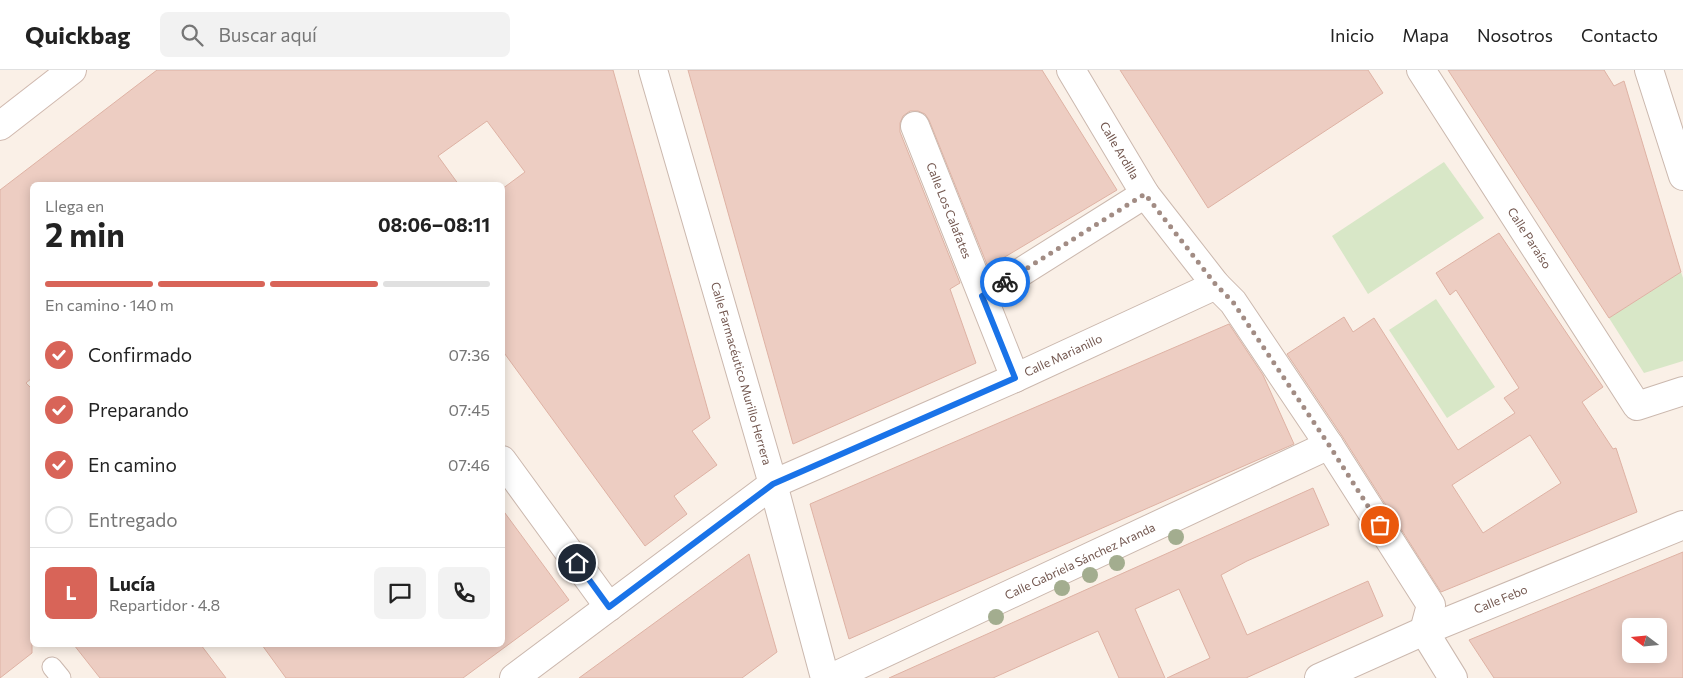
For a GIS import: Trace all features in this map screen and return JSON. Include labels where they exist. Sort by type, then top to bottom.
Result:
[{"type":"street","points":[[0,126],[72,70]]},
{"type":"street","name":"Calle Farmacéutico Murillo Herrera","points":[[653,70],[773,484],[825,678]]},
{"type":"street","name":"Calle Ardilla","points":[[1072,70],[1145,194],[1216,285],[1233,302],[1329,445],[1431,605],[1424,631]]},
{"type":"street","name":"Calle Paraíso","points":[[1421,70],[1638,406],[1683,391]]},
{"type":"street","points":[[1649,70],[1683,176]]},
{"type":"street","name":"Calle Los Calafates","points":[[915,126],[1015,378]]},
{"type":"street","points":[[982,296],[1145,194]]},
{"type":"street","name":"Calle Marianillo","points":[[514,678],[773,484],[1015,378],[1216,285]]},
{"type":"street","name":"Calle Gabriela Sánchez Aranda","points":[[831,678],[1329,445]]},
{"type":"street","points":[[505,464],[609,607]]},
{"type":"street","name":"Calle Febo","points":[[1319,678],[1424,631],[1683,525]]},
{"type":"street","points":[[1424,631],[1453,678]]},
{"type":"green space","points":[[1444,162],[1484,218],[1368,294],[1332,236]]},
{"type":"green space","points":[[1681,272],[1683,278],[1683,361],[1644,373],[1609,318]]},
{"type":"green space","points":[[1436,299],[1495,387],[1447,418],[1389,330]]},
{"type":"building","points":[[157,70],[613,70],[710,418],[692,431],[717,465],[674,496],[687,514],[645,546],[505,354],[505,187],[525,172],[487,121],[438,156],[457,182],[30,182],[30,380],[26,383],[30,387],[30,647],[32,647],[32,653],[0,678],[0,190]]},
{"type":"building","points":[[688,70],[1042,70],[1117,190],[988,267],[929,120],[925,114],[918,111],[910,111],[903,116],[900,123],[900,132],[960,283],[950,289],[976,363],[793,444]]},
{"type":"building","points":[[1120,70],[1368,70],[1383,93],[1208,208]]},
{"type":"building","points":[[1448,70],[1604,70],[1614,86],[1624,81],[1681,272],[1609,318]]},
{"type":"building","points":[[1499,233],[1603,387],[1582,402],[1613,449],[1616,448],[1637,512],[1441,592],[1342,436],[1287,354],[1344,317],[1353,332],[1374,318],[1458,450],[1515,413],[1504,398],[1519,388],[1456,290],[1450,295],[1436,273]],"holes":[[[1530,435],[1561,483],[1483,533],[1452,485]]]},
{"type":"building","points":[[1229,324],[1263,375],[1294,444],[849,639],[810,504]]},
{"type":"building","points":[[1313,488],[1329,525],[1247,561],[1221,575],[1247,635],[1368,581],[1383,616],[1246,678],[1167,678],[1210,658],[1179,589],[1135,609],[1165,678],[1119,678],[1098,631],[993,678],[889,678]]},
{"type":"building","points":[[505,513],[569,600],[463,678],[286,678],[263,647],[505,647]]},
{"type":"building","points":[[1683,552],[1683,678],[1494,678],[1469,640]]},
{"type":"building","points":[[749,554],[777,652],[742,678],[579,678]]},
{"type":"building","points":[[76,647],[203,647],[226,678],[100,678]]},
{"type":"way so far","points":[[1005,282],[1145,194],[1216,285],[1233,302],[1380,525]]},
{"type":"route","points":[[577,563],[609,607],[773,484],[1015,378],[982,296],[1005,282]]}]
